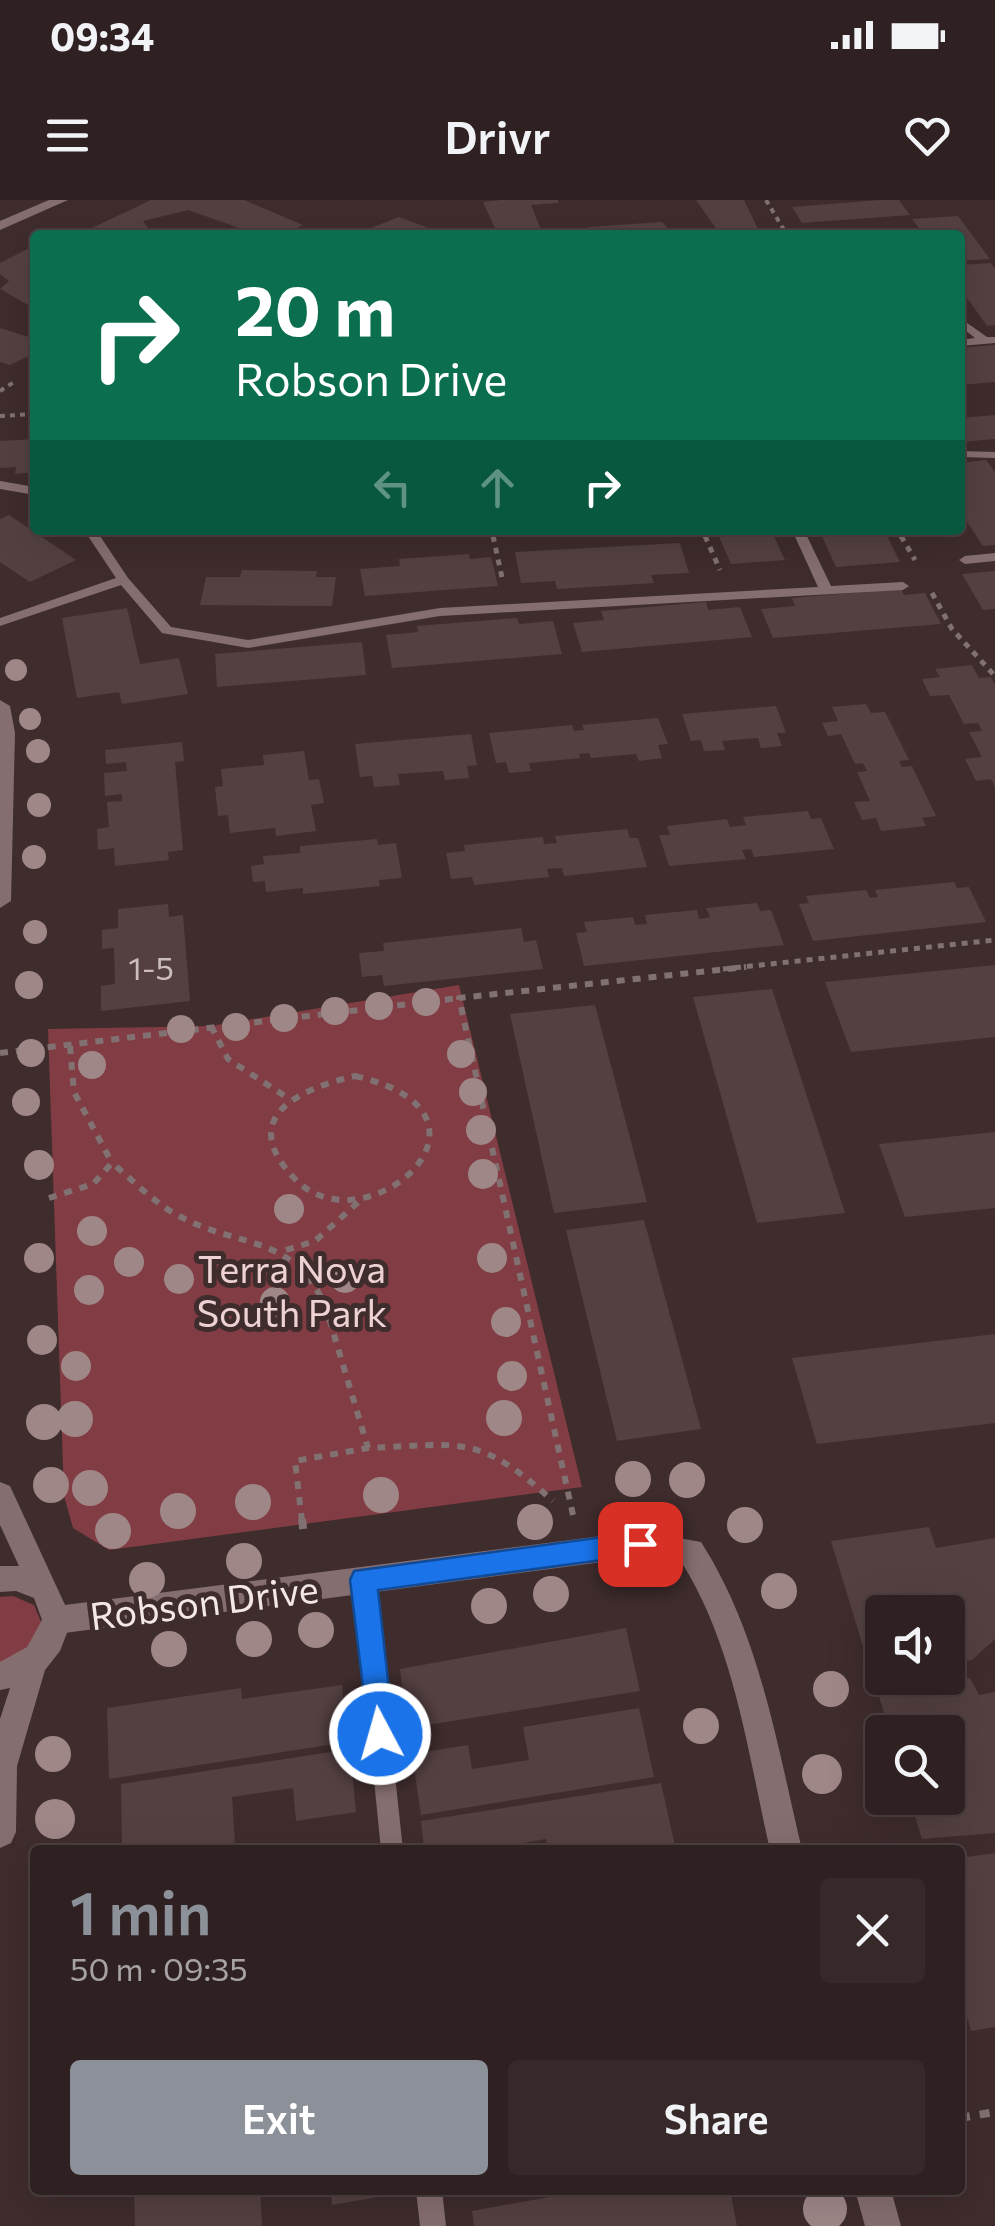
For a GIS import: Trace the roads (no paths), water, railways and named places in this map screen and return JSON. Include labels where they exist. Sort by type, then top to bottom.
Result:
[{"type":"street","points":[[0,226],[61,200]]},
{"type":"street","points":[[0,706],[5,734],[0,900]]},
{"type":"street","points":[[0,1495],[58,1620],[46,1651],[32,1664],[0,1676]]},
{"type":"street","name":"Robson Drive","points":[[58,1620],[579,1550],[669,1544],[691,1551],[710,1575],[726,1614],[785,1845]]},
{"type":"street","points":[[0,1579],[16,1578],[45,1589]]},
{"type":"street","points":[[0,1832],[1,1764],[32,1664]]},
{"type":"street","points":[[874,2195],[882,2226]]},
{"type":"lane","points":[[965,324],[990,340]]},
{"type":"lane","points":[[965,342],[990,340]]},
{"type":"lane","points":[[965,454],[995,455]]},
{"type":"lane","points":[[0,485],[30,490]]},
{"type":"lane","points":[[93,535],[123,580],[167,630],[248,644],[440,612],[902,586]]},
{"type":"lane","points":[[800,535],[827,592]]},
{"type":"lane","points":[[965,560],[995,558]]},
{"type":"lane","points":[[0,622],[123,580]]},
{"type":"lane","points":[[364,1580],[391,1845]]},
{"type":"lane","points":[[429,2195],[432,2226]]},
{"type":"park label","name":"Terra Nova South Park","points":[[292,1289]]}]
